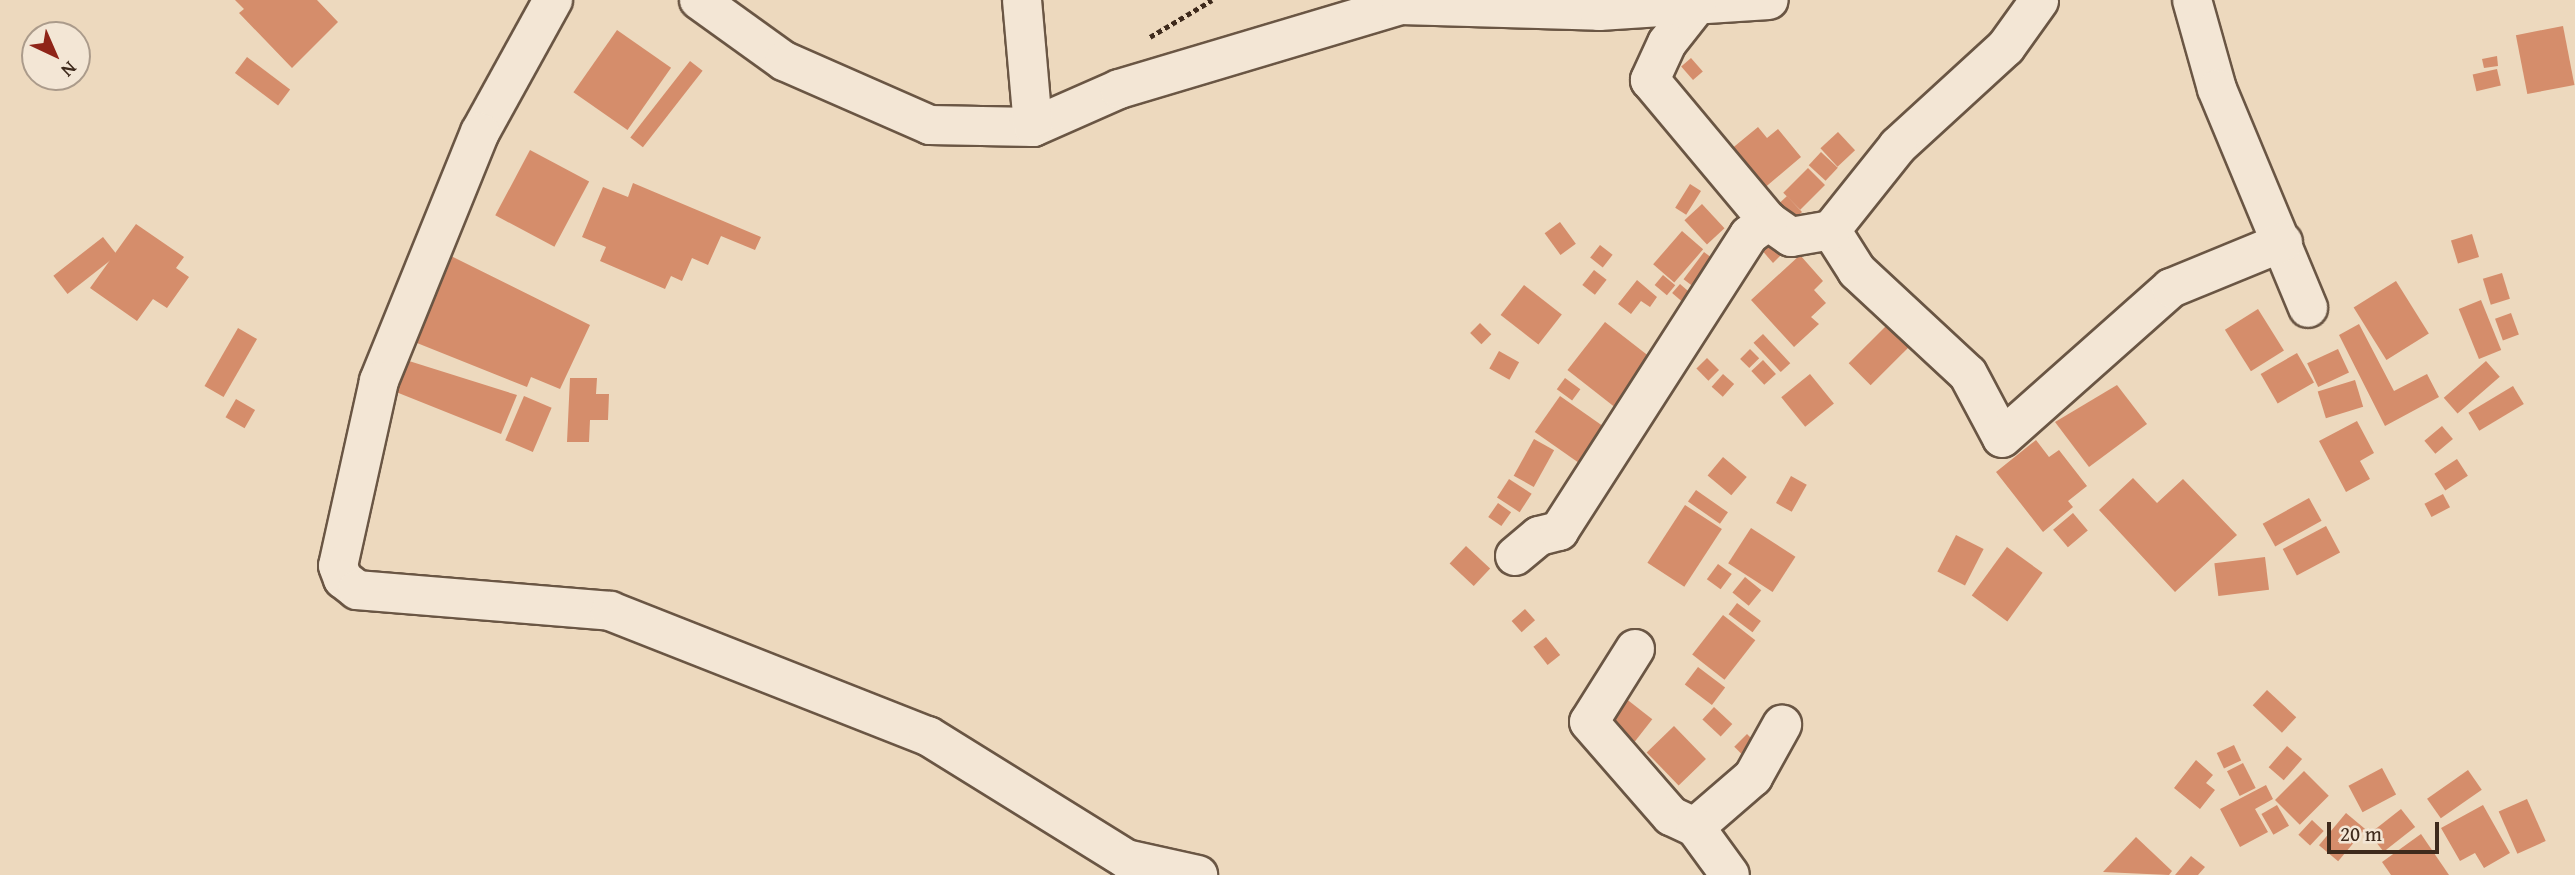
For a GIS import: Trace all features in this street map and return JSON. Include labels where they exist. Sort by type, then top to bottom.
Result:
[{"type":"street","points":[[553,0],[480,132],[379,382],[338,565],[343,579],[357,590],[610,611],[929,736],[1126,859],[1198,875]]},
{"type":"street","points":[[699,0],[784,61],[930,125],[1033,127],[1119,89],[1401,5],[1600,11],[1769,0]]},
{"type":"street","points":[[1023,0],[1033,127]]},
{"type":"street","points":[[2031,0],[2041,0]]},
{"type":"street","points":[[1697,5],[1667,43],[1650,80],[1768,221],[1791,237],[1831,230],[1898,146],[2006,47],[2041,0]]},
{"type":"street","points":[[2192,0],[2217,89],[2283,242],[2308,308]]},
{"type":"street","points":[[1515,556],[1539,536],[1559,531],[1749,235],[1768,221]]},
{"type":"street","points":[[1831,230],[1857,271],[1968,374],[2002,438],[2171,288],[2283,242]]},
{"type":"street","points":[[1635,649],[1589,722],[1671,816],[1695,827],[1730,875]]},
{"type":"street","points":[[1695,827],[1753,777],[1782,725]]},
{"type":"building","points":[[235,0],[317,0],[338,22],[292,68],[239,13],[244,9]]},
{"type":"building","points":[[2563,26],[2574,85],[2527,94],[2516,35]]},
{"type":"building","points":[[617,30],[671,68],[627,130],[573,92]]},
{"type":"building","points":[[2497,56],[2498,66],[2484,68],[2482,59]]},
{"type":"building","points":[[247,57],[290,89],[278,105],[235,73]]},
{"type":"building","points":[[1691,58],[1703,72],[1693,80],[1681,67]]},
{"type":"building","points":[[690,61],[703,71],[643,147],[630,137]]},
{"type":"building","points":[[2497,69],[2501,86],[2476,91],[2473,75]]},
{"type":"building","points":[[1758,127],[1767,138],[1778,129],[1801,157],[1756,195],[1724,155]]},
{"type":"building","points":[[1838,132],[1855,150],[1837,167],[1820,148]]},
{"type":"building","points":[[530,150],[589,181],[554,247],[495,215]]},
{"type":"building","points":[[1821,152],[1838,168],[1826,181],[1809,165]]},
{"type":"building","points":[[1808,168],[1825,185],[1800,210],[1783,193]]},
{"type":"building","points":[[633,183],[761,237],[755,250],[721,236],[708,265],[692,258],[682,281],[671,276],[665,289],[600,261],[606,247],[582,237],[603,187],[628,197]]},
{"type":"building","points":[[1690,184],[1701,191],[1686,215],[1675,208]]},
{"type":"building","points":[[1787,196],[1802,212],[1787,226],[1772,210]]},
{"type":"building","points":[[1702,204],[1725,228],[1707,245],[1684,220]]},
{"type":"building","points":[[1560,222],[1576,244],[1560,255],[1545,233]]},
{"type":"building","points":[[136,224],[184,257],[176,268],[189,277],[167,308],[153,299],[137,321],[90,288]]},
{"type":"building","points":[[1682,231],[1703,249],[1674,283],[1653,264]]},
{"type":"building","points":[[2472,234],[2479,257],[2458,263],[2451,240]]},
{"type":"building","points":[[103,237],[117,255],[68,294],[53,276]]},
{"type":"building","points":[[1753,240],[1789,247],[1773,263]]},
{"type":"building","points":[[1600,245],[1613,255],[1603,267],[1590,258]]},
{"type":"building","points":[[1704,252],[1724,267],[1704,294],[1684,279]]},
{"type":"building","points":[[1800,255],[1823,281],[1814,290],[1826,303],[1811,317],[1819,324],[1794,347],[1751,300]]},
{"type":"building","points":[[451,256],[590,325],[560,389],[531,377],[527,387],[412,341]]},
{"type":"building","points":[[1594,270],[1607,280],[1595,295],[1582,285]]},
{"type":"building","points":[[2502,273],[2510,299],[2491,305],[2483,279]]},
{"type":"building","points":[[1663,275],[1675,285],[1667,295],[1655,285]]},
{"type":"building","points":[[1637,280],[1657,297],[1650,307],[1641,301],[1631,314],[1618,304]]},
{"type":"building","points":[[2396,281],[2429,334],[2386,360],[2354,307]]},
{"type":"building","points":[[1680,284],[1696,298],[1688,307],[1672,293]]},
{"type":"building","points":[[1524,285],[1562,315],[1538,344],[1501,315]]},
{"type":"building","points":[[2481,300],[2501,350],[2479,359],[2459,309]]},
{"type":"building","points":[[2258,309],[2284,351],[2251,371],[2225,330]]},
{"type":"building","points":[[2511,313],[2519,335],[2503,340],[2495,319]]},
{"type":"building","points":[[1605,322],[1659,364],[1621,412],[1567,370]]},
{"type":"building","points":[[1480,323],[1491,334],[1481,344],[1470,333]]},
{"type":"building","points":[[1889,323],[1911,345],[1871,385],[1849,363]]},
{"type":"building","points":[[2359,324],[2394,391],[2427,374],[2439,397],[2385,426],[2339,335]]},
{"type":"building","points":[[238,328],[257,339],[224,397],[204,386]]},
{"type":"building","points":[[1763,334],[1790,363],[1781,372],[1753,343]]},
{"type":"building","points":[[1750,349],[1759,358],[1749,368],[1740,359]]},
{"type":"building","points":[[2338,349],[2349,373],[2318,387],[2307,363]]},
{"type":"building","points":[[1499,351],[1519,362],[1509,380],[1489,368]]},
{"type":"building","points":[[2297,353],[2314,382],[2278,403],[2261,374]]},
{"type":"building","points":[[1707,358],[1719,370],[1708,381],[1696,369]]},
{"type":"building","points":[[1763,360],[1776,374],[1764,385],[1751,371]]},
{"type":"building","points":[[409,361],[517,395],[501,434],[396,392]]},
{"type":"building","points":[[2486,361],[2500,377],[2458,414],[2444,398]]},
{"type":"building","points":[[1723,374],[1734,384],[1723,397],[1712,387]]},
{"type":"building","points":[[1810,374],[1834,404],[1805,427],[1781,397]]},
{"type":"building","points":[[570,378],[597,378],[596,394],[609,394],[608,420],[590,420],[589,442],[567,442]]},
{"type":"building","points":[[1565,378],[1580,389],[1572,400],[1557,389]]},
{"type":"building","points":[[2355,380],[2363,407],[2326,418],[2318,391]]},
{"type":"building","points":[[2117,385],[2147,424],[2089,467],[2055,422]]},
{"type":"building","points":[[2513,386],[2524,404],[2479,431],[2468,413]]},
{"type":"building","points":[[524,396],[552,408],[533,452],[505,440]]},
{"type":"building","points":[[1560,396],[1610,431],[1585,467],[1535,432]]},
{"type":"building","points":[[236,399],[255,410],[245,428],[226,417]]},
{"type":"building","points":[[2357,421],[2374,453],[2360,461],[2370,479],[2346,492],[2319,441]]},
{"type":"building","points":[[2442,426],[2453,439],[2435,454],[2424,441]]},
{"type":"building","points":[[1534,439],[1554,450],[1534,487],[1514,476]]},
{"type":"building","points":[[2036,440],[2049,457],[2059,450],[2087,486],[2068,501],[2073,507],[2043,532],[1996,472]]},
{"type":"building","points":[[1723,457],[1747,477],[1731,495],[1708,475]]},
{"type":"building","points":[[2457,459],[2468,476],[2445,490],[2434,474]]},
{"type":"building","points":[[1791,476],[1807,485],[1792,512],[1776,503]]},
{"type":"building","points":[[2133,478],[2157,503],[2183,479],[2237,535],[2175,592],[2099,510]]},
{"type":"building","points":[[1509,479],[1532,494],[1520,512],[1497,497]]},
{"type":"building","points":[[1696,490],[1728,512],[1720,524],[1688,501]]},
{"type":"building","points":[[2443,494],[2450,507],[2432,517],[2424,504]]},
{"type":"building","points":[[2309,498],[2322,521],[2275,546],[2263,524]]},
{"type":"building","points":[[1498,503],[1511,512],[1501,526],[1488,517]]},
{"type":"building","points":[[1685,505],[1722,529],[1684,587],[1647,563]]},
{"type":"building","points":[[2073,513],[2088,531],[2068,547],[2053,530]]},
{"type":"building","points":[[2326,526],[2340,552],[2297,575],[2283,549]]},
{"type":"building","points":[[1751,528],[1795,557],[1773,592],[1728,563]]},
{"type":"building","points":[[1956,535],[1984,549],[1965,586],[1937,572]]},
{"type":"building","points":[[1466,546],[1490,569],[1474,586],[1450,564]]},
{"type":"building","points":[[2007,547],[2043,573],[2007,621],[1972,596]]},
{"type":"building","points":[[2265,557],[2269,590],[2218,596],[2214,563]]},
{"type":"building","points":[[1718,564],[1732,574],[1721,589],[1707,579]]},
{"type":"building","points":[[1745,577],[1761,590],[1749,606],[1732,593]]},
{"type":"building","points":[[1737,603],[1761,621],[1753,632],[1729,614]]},
{"type":"building","points":[[1525,609],[1535,620],[1522,632],[1512,621]]},
{"type":"building","points":[[1723,615],[1755,640],[1725,680],[1692,654]]},
{"type":"building","points":[[1546,637],[1560,655],[1548,665],[1533,647]]},
{"type":"building","points":[[1698,667],[1725,687],[1712,705],[1685,685]]},
{"type":"building","points":[[2267,690],[2296,717],[2282,733],[2253,705]]},
{"type":"building","points":[[1620,694],[1652,719],[1630,748],[1598,722]]},
{"type":"building","points":[[1714,707],[1732,724],[1721,736],[1702,719]]},
{"type":"building","points":[[1674,726],[1706,759],[1679,785],[1647,752]]},
{"type":"building","points":[[1747,734],[1758,745],[1746,758],[1734,747]]},
{"type":"building","points":[[2234,745],[2241,760],[2224,768],[2217,753]]},
{"type":"building","points":[[2287,746],[2302,759],[2284,780],[2269,767]]},
{"type":"building","points":[[2196,760],[2213,775],[2206,783],[2215,790],[2200,809],[2174,788]]},
{"type":"building","points":[[2243,763],[2256,788],[2240,796],[2227,771]]},
{"type":"building","points":[[2382,768],[2396,794],[2363,812],[2348,786]]},
{"type":"building","points":[[2468,770],[2482,790],[2441,818],[2427,799]]},
{"type":"building","points":[[2304,771],[2329,796],[2300,825],[2275,800]]},
{"type":"building","points":[[2266,785],[2273,799],[2255,809],[2268,832],[2240,847],[2220,809]]},
{"type":"building","points":[[2527,799],[2546,841],[2517,854],[2499,812]]},
{"type":"building","points":[[2277,805],[2289,826],[2273,835],[2261,814]]},
{"type":"building","points":[[2483,805],[2510,853],[2484,868],[2475,853],[2460,861],[2441,828]]},
{"type":"building","points":[[2401,809],[2415,827],[2384,852],[2369,834]]},
{"type":"building","points":[[2346,813],[2365,829],[2338,861],[2319,845]]},
{"type":"building","points":[[2312,820],[2324,831],[2310,846],[2298,835]]},
{"type":"building","points":[[2421,834],[2449,875],[2391,875],[2382,862]]},
{"type":"building","points":[[2136,837],[2172,871],[2169,875],[2103,872]]},
{"type":"building","points":[[2191,856],[2205,867],[2198,875],[2175,875]]}]
